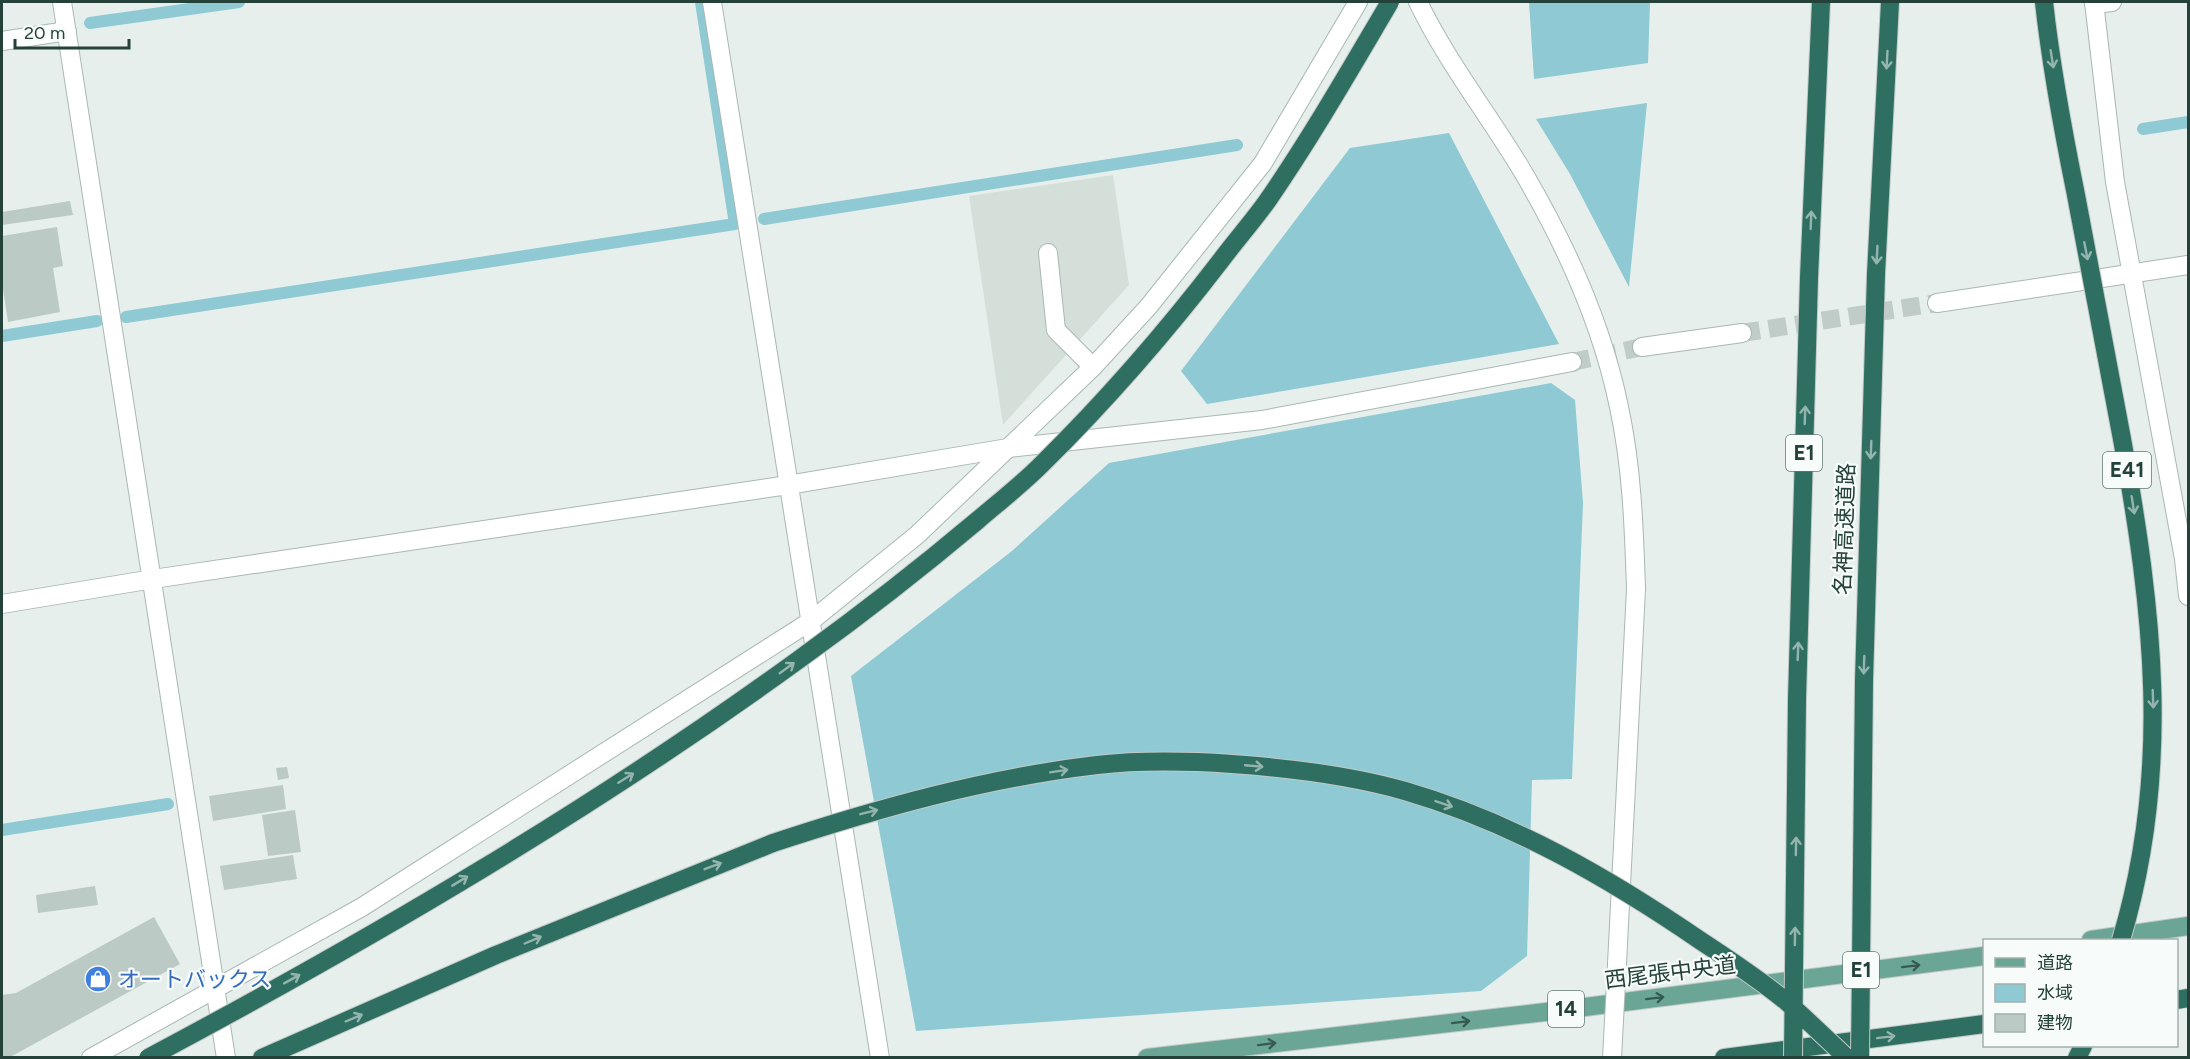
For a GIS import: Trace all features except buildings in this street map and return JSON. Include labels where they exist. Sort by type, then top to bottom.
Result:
[{"type":"highway","points":[[148,1058],[333,956],[551,826],[663,754],[762,687],[856,619],[1038,469],[1118,385],[1192,298],[1267,201],[1336,95],[1390,2]]},
{"type":"highway","name":"名神高速道路","points":[[1793,1058],[1799,629],[1809,278],[1821,2]]},
{"type":"highway","name":"名神高速道路","points":[[1860,1058],[1865,645],[1876,274],[1890,2]]},
{"type":"highway","name":"E41","points":[[2043,2],[2062,124],[2130,483],[2143,567],[2151,644],[2154,716],[2151,791],[2140,860],[2121,939]]},
{"type":"highway","points":[[262,1058],[641,894],[773,843],[845,819],[945,792],[1024,776],[1099,765],[1175,760],[1252,765],[1329,774],[1393,788],[1468,812],[1535,841],[1602,877],[1720,954],[1785,1001],[1847,1058]]},
{"type":"highway","points":[[1724,1058],[1983,1024]]},
{"type":"main road","points":[[2098,939],[2188,926]]},
{"type":"main road","name":"西尾張中央道","points":[[1147,1058],[1565,1010],[1983,956]]},
{"type":"street","points":[[62,2],[226,1058]]},
{"type":"street","points":[[712,2],[880,1058]]},
{"type":"street","points":[[91,1058],[362,907],[811,621],[917,535],[1093,367],[1149,306],[1263,163],[1358,2]]},
{"type":"street","points":[[1418,2],[1434,35],[1523,172],[1570,261],[1593,315],[1620,409],[1634,527],[1635,589],[1612,1058]]},
{"type":"street","points":[[2100,2],[2115,182],[2184,559],[2188,596]]},
{"type":"street","points":[[2,41],[67,31]]},
{"type":"street","points":[[1048,253],[1056,330],[1093,367]]},
{"type":"street","points":[[1937,303],[2188,265]]},
{"type":"street","points":[[1642,347],[1742,333]]},
{"type":"street","points":[[2,604],[153,579],[788,485],[1008,448],[1262,420],[1572,362]]},
{"type":"shaded area","points":[[1113,175],[1129,285],[1003,425],[969,196]]},
{"type":"water","points":[[1529,2],[1650,2],[1648,63],[1534,79]]},
{"type":"water","points":[[1647,103],[1629,287],[1570,174],[1536,119]]},
{"type":"water","points":[[1449,133],[1559,344],[1207,404],[1181,371],[1350,148]]},
{"type":"water","points":[[1551,383],[1575,400],[1583,503],[1572,779],[1532,780],[1527,956],[1481,991],[916,1031],[851,676],[1012,551],[1109,463]]},
{"type":"waterway","points":[[90,23],[239,2]]},
{"type":"waterway","points":[[126,317],[735,224],[701,2]]},
{"type":"waterway","points":[[2143,129],[2188,122]]},
{"type":"waterway","points":[[764,219],[1237,145]]},
{"type":"waterway","points":[[2,336],[97,321]]},
{"type":"waterway","points":[[2,830],[168,804]]},
{"type":"tunnel","points":[[1742,333],[1937,303]]},
{"type":"tunnel","points":[[1572,362],[1642,347]]},
{"type":"place","name":"オートバックス","points":[[98,979]]}]
